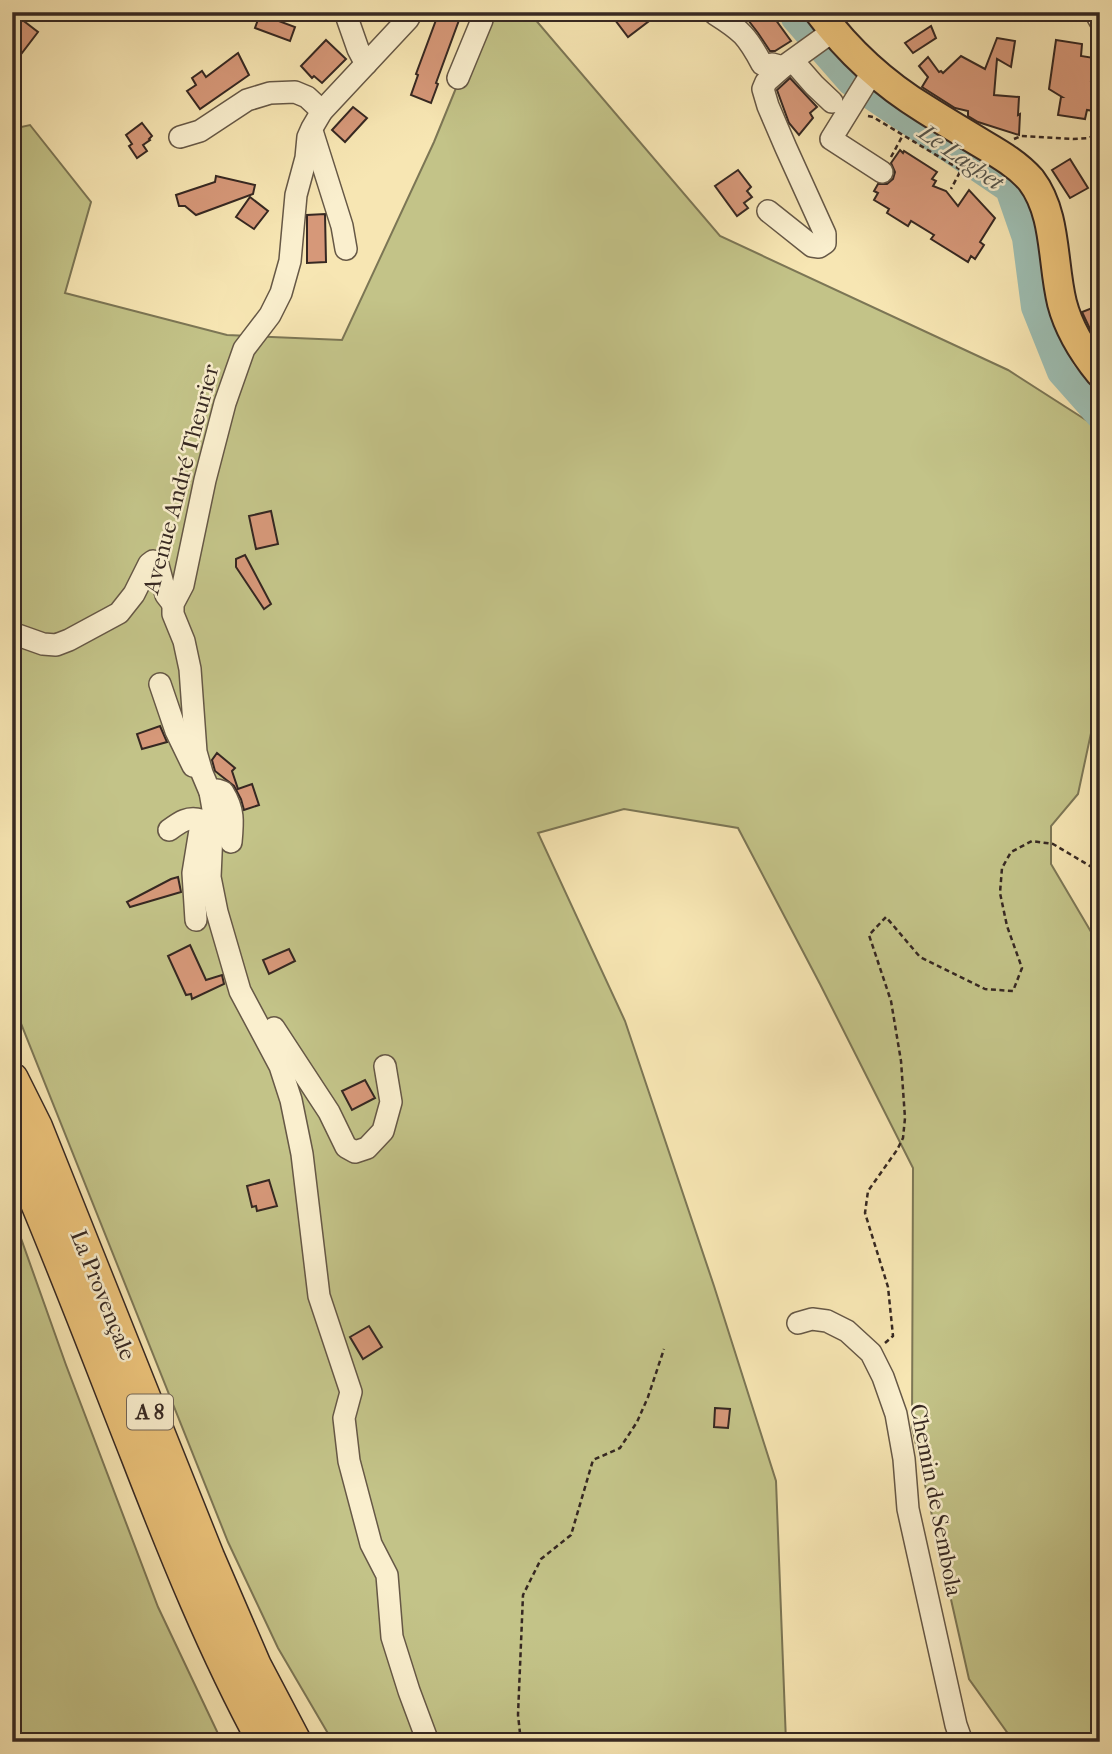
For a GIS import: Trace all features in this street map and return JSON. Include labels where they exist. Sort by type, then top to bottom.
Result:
[{"type":"highway","name":"La Provençale","points":[[12,1079],[36,1127],[208,1557],[255,1666],[295,1742]]},
{"type":"highway","name":"La Provençale","points":[[12,1144],[64,1268],[181,1569],[217,1649],[264,1742]]},
{"type":"main road","points":[[826,26],[871,74],[1011,162],[1030,179],[1046,209],[1062,303],[1069,323],[1076,340],[1100,373]]},
{"type":"street","points":[[345,12],[366,64]]},
{"type":"street","name":"Avenue André Theurier","points":[[412,12],[317,120],[296,195],[290,261],[281,293],[270,315],[244,349],[225,403],[205,480],[183,585],[173,604],[173,614],[184,641],[190,669],[196,752],[213,809],[210,877],[217,912],[240,991],[267,1038],[291,1100],[302,1154],[319,1296],[351,1392],[344,1418],[349,1461],[371,1544],[387,1575],[392,1637],[428,1742]]},
{"type":"street","points":[[458,78],[482,20],[481,12]]},
{"type":"street","points":[[1095,12],[1100,21]]},
{"type":"street","points":[[715,14],[748,39],[762,64],[766,66],[792,61]]},
{"type":"street","points":[[768,211],[812,246],[819,247],[825,243],[825,234],[763,89],[766,82],[792,61],[826,26]]},
{"type":"street","points":[[792,61],[814,85],[844,107]]},
{"type":"street","points":[[871,74],[844,107],[831,139],[882,172]]},
{"type":"street","points":[[180,137],[200,131],[247,100],[270,93],[295,92],[307,97],[317,120],[316,168],[324,207]]},
{"type":"street","points":[[317,150],[339,215],[346,249]]},
{"type":"street","points":[[12,633],[43,644],[56,645],[69,640],[119,613],[134,594],[153,561],[158,565],[166,595],[173,604]]},
{"type":"street","points":[[160,684],[189,761],[206,782],[223,792],[230,803],[233,820],[231,842]]},
{"type":"street","points":[[195,919],[193,873],[201,820],[200,783],[206,782]]},
{"type":"street","points":[[169,830],[183,820],[201,820]]},
{"type":"street","points":[[252,1016],[265,1017],[280,1036],[328,1112],[346,1147],[355,1152],[367,1148],[383,1131],[391,1102],[385,1066]]},
{"type":"street","name":"Chemin de Sembola","points":[[798,1324],[812,1319],[827,1321],[847,1331],[871,1353],[883,1377],[896,1414],[904,1459],[908,1509],[962,1742]]},
{"type":"path","points":[[844,107],[873,117],[961,170],[951,189]]},
{"type":"path","points":[[1021,136],[1073,139],[1089,138],[1100,132]]},
{"type":"path","points":[[882,172],[903,135]]},
{"type":"path","points":[[871,1353],[893,1336],[888,1287],[865,1213],[868,1191],[897,1150],[905,1118],[901,1061],[891,1001],[869,935],[886,917],[920,957],[985,989],[1013,990],[1022,968],[1007,926],[1000,893],[1002,868],[1011,852],[1032,841],[1053,844],[1100,872]]},
{"type":"path","points":[[521,1742],[518,1714],[523,1595],[541,1559],[571,1535],[593,1460],[620,1448],[637,1422],[664,1349]]},
{"type":"green space","points":[[487,12],[523,12],[534,18],[720,236],[1008,370],[1100,429],[1100,691],[1078,794],[1051,826],[1051,864],[1100,947],[1100,1742],[1014,1742],[969,1679],[912,1427],[913,1168],[738,828],[624,809],[538,833],[625,1021],[776,1481],[786,1742],[333,1742],[278,1648],[228,1542],[12,1001],[12,129],[30,125],[91,202],[65,293],[227,335],[342,340],[434,142]]},
{"type":"green space","points":[[12,1213],[66,1365],[158,1607],[222,1742],[12,1742]]},
{"type":"building","points":[[12,12],[38,32],[12,66]]},
{"type":"building","points":[[439,12],[462,12],[431,103],[411,95]]},
{"type":"building","points":[[609,12],[661,12],[628,37]]},
{"type":"building","points":[[742,12],[770,12],[791,41],[775,51],[770,51]]},
{"type":"building","points":[[260,14],[295,27],[290,41],[255,28]]},
{"type":"building","points":[[931,26],[936,38],[913,53],[905,43]]},
{"type":"building","points":[[997,38],[1015,41],[1011,67],[997,59],[994,95],[1019,97],[1019,135],[978,122],[968,116],[968,111],[955,108],[922,87],[928,77],[919,66],[928,57],[939,72],[943,73],[961,56],[985,69]]},
{"type":"building","points":[[326,40],[346,59],[322,83],[314,76],[312,78],[301,66]]},
{"type":"building","points":[[1056,40],[1082,44],[1081,56],[1094,58],[1091,81],[1100,82],[1100,112],[1087,110],[1085,119],[1058,115],[1062,97],[1049,89]]},
{"type":"building","points":[[238,53],[249,75],[200,109],[187,91],[196,85],[192,78],[202,71],[206,77]]},
{"type":"building","points":[[790,78],[817,107],[810,113],[813,118],[799,135],[789,123],[777,90]]},
{"type":"building","points":[[353,107],[367,118],[345,142],[332,130]]},
{"type":"building","points":[[142,123],[152,136],[143,145],[147,151],[137,158],[126,135]]},
{"type":"building","points":[[900,150],[937,172],[932,179],[936,181],[933,186],[946,191],[958,206],[969,190],[995,218],[980,242],[984,245],[975,259],[971,256],[968,262],[931,239],[934,235],[911,221],[908,226],[887,213],[889,209],[874,200],[878,193],[874,191],[878,184],[887,184],[893,179],[895,172],[891,163]]},
{"type":"building","points":[[1070,159],[1088,188],[1070,198],[1052,170]]},
{"type":"building","points":[[738,170],[751,187],[747,191],[752,197],[744,203],[748,208],[737,216],[715,186]]},
{"type":"building","points":[[216,176],[255,185],[253,194],[196,215],[185,206],[179,206],[176,195],[215,182]]},
{"type":"building","points":[[250,197],[268,211],[254,229],[236,217]]},
{"type":"building","points":[[325,214],[326,262],[307,263],[307,215]]},
{"type":"building","points":[[1100,305],[1100,325],[1090,329],[1082,312]]},
{"type":"building","points":[[271,511],[278,544],[256,549],[249,516]]},
{"type":"building","points":[[245,555],[271,604],[264,609],[236,567],[236,559]]},
{"type":"building","points":[[160,726],[167,742],[142,749],[137,734]]},
{"type":"building","points":[[217,753],[235,768],[232,771],[238,789],[252,784],[259,805],[244,810],[234,786],[215,771],[212,760]]},
{"type":"building","points":[[178,877],[181,892],[130,907],[127,902],[171,879]]},
{"type":"building","points":[[190,945],[206,980],[222,975],[224,984],[192,999],[191,994],[186,995],[168,956]]},
{"type":"building","points":[[289,949],[295,961],[269,974],[263,960]]},
{"type":"building","points":[[365,1080],[375,1098],[352,1110],[342,1091]]},
{"type":"building","points":[[269,1180],[277,1206],[257,1211],[256,1206],[252,1207],[247,1186]]},
{"type":"building","points":[[369,1326],[382,1347],[363,1359],[350,1337]]},
{"type":"building","points":[[715,1408],[730,1409],[728,1428],[714,1427]]},
{"type":"waterway","name":"Le Laghet","points":[[793,12],[795,18],[851,82],[1009,189],[1026,238],[1035,307],[1061,372],[1100,416]]}]
